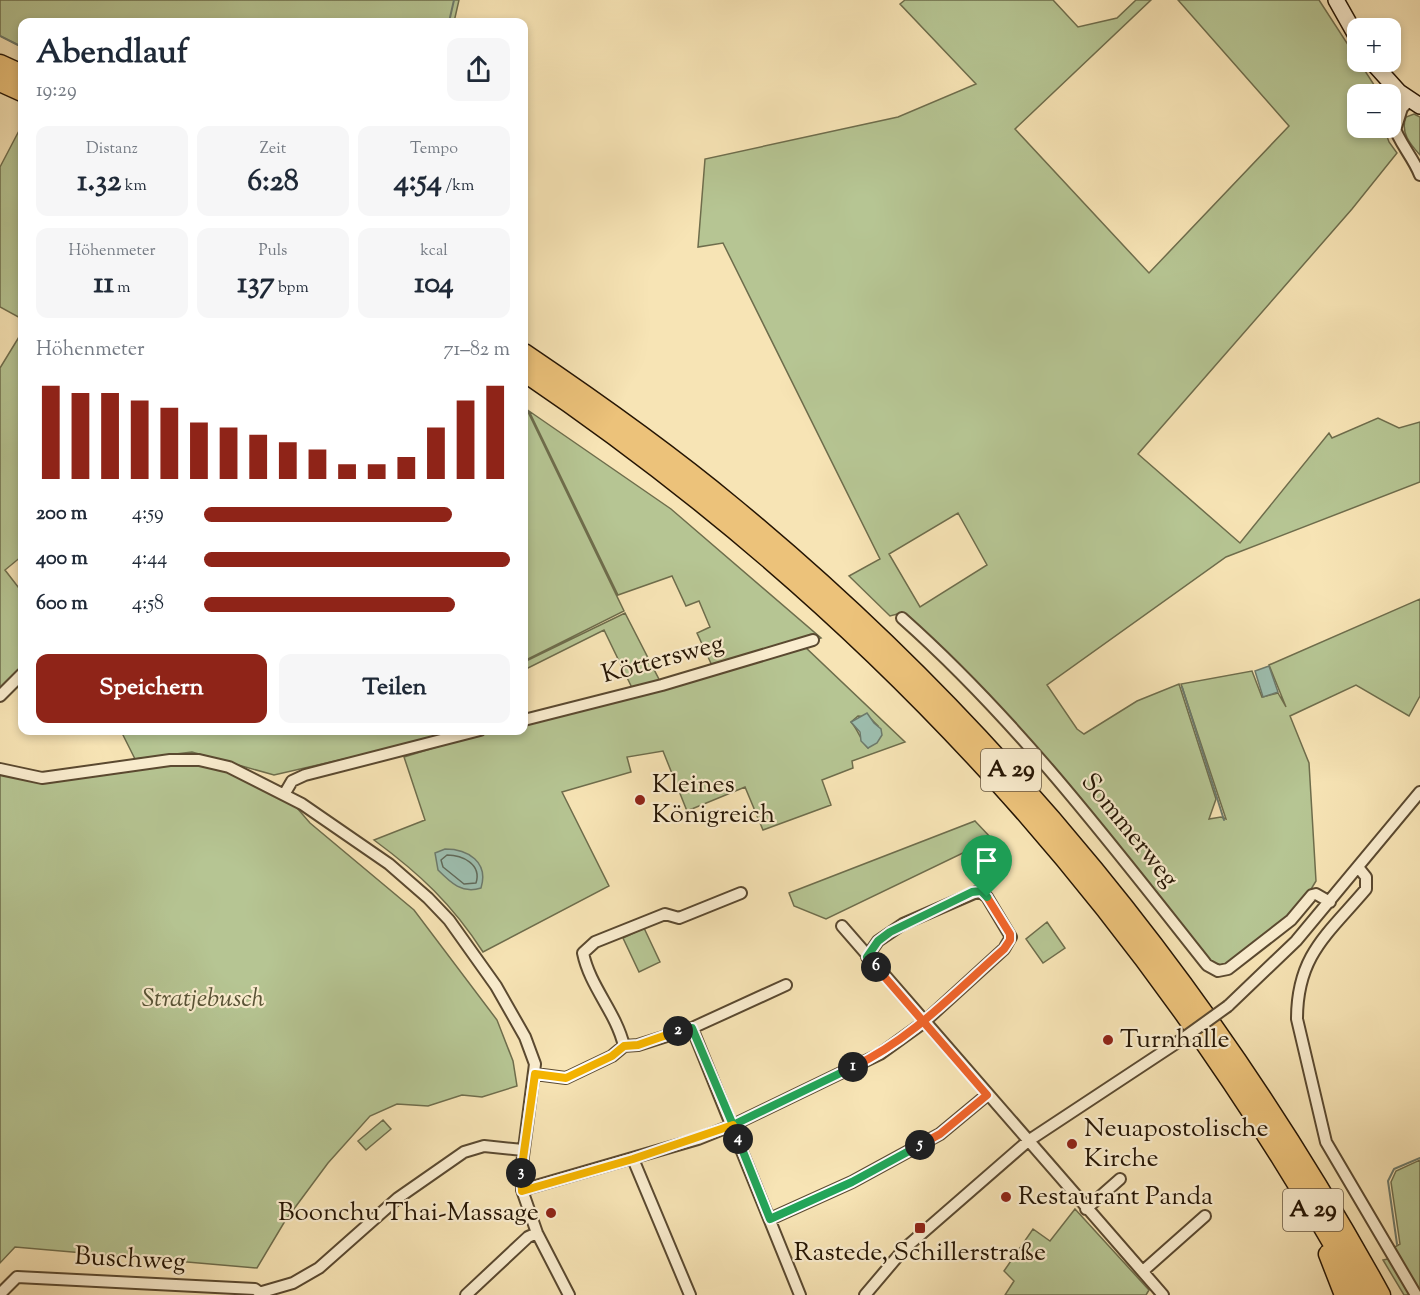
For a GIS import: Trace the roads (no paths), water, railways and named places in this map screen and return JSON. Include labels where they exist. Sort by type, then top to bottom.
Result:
[{"type":"highway","points":[[0,64],[18,72]]},
{"type":"highway","points":[[0,82],[18,90]]},
{"type":"highway","name":"A 29","points":[[528,356],[674,460],[791,556],[916,671],[1010,769],[1122,902],[1192,995],[1275,1118],[1381,1295]]},
{"type":"highway","name":"A 29","points":[[528,375],[582,412],[720,517],[799,584],[911,689],[998,780],[1109,911],[1180,1005],[1262,1126],[1362,1295]]},
{"type":"highway","points":[[1262,1126],[1264,1145],[1320,1238],[1344,1295]]},
{"type":"street","points":[[1336,0],[1347,20]]},
{"type":"street","points":[[1382,72],[1410,99],[1392,113],[1400,143],[1413,157],[1420,175]]},
{"type":"street","name":"Sommerweg","points":[[902,618],[956,666],[1038,756],[1207,965],[1218,971],[1228,969],[1291,920],[1312,895],[1316,894],[1330,902]]},
{"type":"street","name":"Köttersweg","points":[[528,719],[662,685],[813,640]]},
{"type":"street","points":[[0,696],[18,678]]},
{"type":"street","points":[[285,793],[292,781],[305,775],[461,735]]},
{"type":"street","points":[[0,769],[42,778],[170,760],[199,760],[239,770],[285,793],[388,864],[449,920],[496,986],[525,1037],[535,1064],[523,1150],[522,1191],[537,1233],[569,1295]]},
{"type":"street","points":[[865,1295],[904,1249],[1028,1141],[1178,1042],[1228,1006],[1296,941],[1420,792]]},
{"type":"street","points":[[1358,867],[1366,877],[1366,889],[1310,956],[1297,999],[1298,1019],[1326,1142],[1416,1295]]},
{"type":"street","points":[[522,1191],[633,1159],[733,1125],[880,1054],[923,1023],[1010,940],[1008,929],[987,897],[981,891],[972,892],[903,924],[878,941],[867,957]]},
{"type":"street","points":[[624,1046],[620,1029],[586,968],[583,953],[595,942],[665,914],[679,918],[741,893]]},
{"type":"street","points":[[842,926],[923,1023],[1163,1295]]},
{"type":"street","points":[[535,1074],[566,1078],[612,1056],[624,1046],[638,1045],[692,1028],[786,986]]},
{"type":"street","points":[[692,1028],[800,1295]]},
{"type":"street","points":[[770,1219],[852,1182],[940,1134],[987,1095]]},
{"type":"street","points":[[262,1294],[293,1283],[319,1268],[398,1198],[464,1152],[484,1146],[523,1150]]},
{"type":"street","points":[[633,1159],[690,1295]]},
{"type":"street","points":[[1086,1209],[1120,1179]]},
{"type":"street","points":[[1143,1271],[1205,1216]]},
{"type":"street","points":[[466,1295],[528,1237],[537,1233]]},
{"type":"street","name":"Buschweg","points":[[0,1294],[17,1277],[255,1289],[262,1294]]},
{"type":"water","points":[[1269,666],[1278,692],[1263,697],[1255,671]]},
{"type":"water","points":[[867,713],[881,729],[882,735],[877,743],[868,748],[861,741],[860,732],[851,722]]},
{"type":"water","points":[[445,849],[461,851],[475,859],[482,871],[481,888],[468,890],[457,886],[438,870],[435,853]]},
{"type":"waterway","points":[[450,18],[454,0]]},
{"type":"waterway","points":[[0,36],[18,45]]},
{"type":"waterway","points":[[1182,687],[1224,820]]},
{"type":"waterway","points":[[1397,1244],[1388,1181],[1394,1169],[1420,1158]]},
{"type":"place","name":"Kleines Königreich","points":[[640,800]]},
{"type":"place","name":"Turnhalle","points":[[1108,1040]]},
{"type":"place","name":"Neuapostolische Kirche","points":[[1072,1144]]},
{"type":"place","name":"Restaurant Panda","points":[[1006,1197]]},
{"type":"place","name":"Boonchu Thai-Massage","points":[[551,1213]]},
{"type":"place","name":"Rastede, Schillerstraße","points":[[920,1228]]},
{"type":"park label","name":"Stratjebusch","points":[[203,999]]}]
